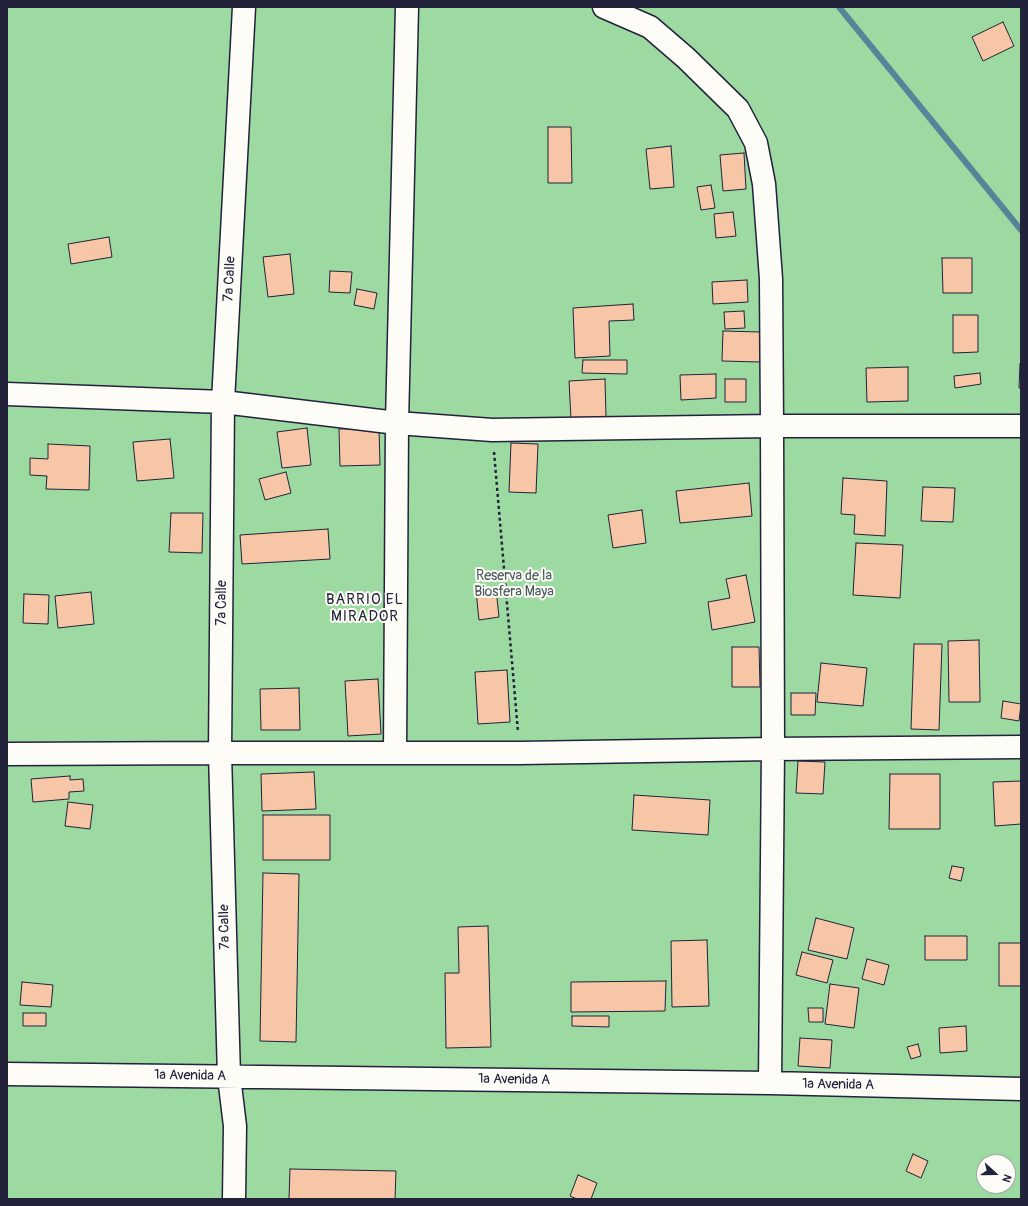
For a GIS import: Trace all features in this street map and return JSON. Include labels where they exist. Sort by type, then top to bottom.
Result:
[{"type":"street","name":"7a Calle","points":[[234,1199],[235,1126],[229,1077],[220,752],[223,402],[244,7]]},
{"type":"street","points":[[395,753],[397,424],[407,7]]},
{"type":"street","points":[[604,7],[650,27],[686,58],[738,109],[756,143],[764,184],[771,279],[772,426],[773,749],[770,1083]]},
{"type":"street","points":[[7,394],[223,402],[397,424],[492,430],[772,426],[1021,426]]},
{"type":"street","points":[[7,754],[220,752],[520,753],[1021,747]]},
{"type":"street","name":"1a Avenida A","points":[[7,1074],[770,1083],[1021,1089]]},
{"type":"path","points":[[492,430],[520,753]]},
{"type":"green space","name":"Reserva de la Biosfera Maya","points":[[7,7],[1021,7],[1021,1199],[7,1199]]},
{"type":"building","points":[[1003,22],[1014,46],[983,61],[972,37]]},
{"type":"building","points":[[548,127],[571,127],[572,183],[548,183]]},
{"type":"building","points":[[671,146],[674,187],[650,189],[646,149]]},
{"type":"building","points":[[744,153],[746,189],[723,191],[720,155]]},
{"type":"building","points":[[711,185],[715,208],[701,210],[697,187]]},
{"type":"building","points":[[733,212],[736,236],[716,238],[714,214]]},
{"type":"building","points":[[109,237],[112,257],[71,264],[68,244]]},
{"type":"building","points":[[290,254],[294,294],[268,297],[263,257]]},
{"type":"building","points":[[942,258],[972,258],[972,293],[943,293]]},
{"type":"building","points":[[330,271],[352,272],[350,293],[329,292]]},
{"type":"building","points":[[747,280],[748,302],[713,304],[712,282]]},
{"type":"building","points":[[357,289],[377,293],[374,309],[354,305]]},
{"type":"building","points":[[633,304],[634,320],[609,321],[610,356],[575,358],[573,308]]},
{"type":"building","points":[[744,311],[745,328],[725,329],[724,312]]},
{"type":"building","points":[[953,315],[978,315],[978,352],[953,353]]},
{"type":"building","points":[[723,331],[760,332],[760,362],[722,361]]},
{"type":"building","points":[[583,360],[627,360],[627,374],[582,373]]},
{"type":"building","points":[[1020,364],[1021,388],[1019,388]]},
{"type":"building","points":[[908,367],[908,401],[867,402],[866,368]]},
{"type":"building","points":[[980,373],[981,384],[955,388],[954,376]]},
{"type":"building","points":[[716,374],[716,398],[681,400],[680,375]]},
{"type":"building","points":[[605,379],[606,417],[571,419],[569,381]]},
{"type":"building","points":[[725,379],[746,379],[746,402],[725,402]]},
{"type":"building","points":[[307,428],[311,465],[282,468],[277,432]]},
{"type":"building","points":[[379,428],[380,465],[340,466],[339,429]]},
{"type":"building","points":[[170,439],[174,478],[137,481],[133,442]]},
{"type":"building","points":[[511,443],[538,444],[536,493],[509,492]]},
{"type":"building","points":[[48,444],[90,446],[89,490],[46,489],[47,476],[30,475],[30,458],[48,459]]},
{"type":"building","points":[[286,472],[291,493],[265,500],[259,479]]},
{"type":"building","points":[[843,478],[887,481],[885,536],[854,534],[855,515],[841,514]]},
{"type":"building","points":[[749,483],[752,516],[680,523],[676,491]]},
{"type":"building","points":[[923,487],[955,488],[953,522],[921,521]]},
{"type":"building","points":[[642,510],[646,543],[613,548],[608,515]]},
{"type":"building","points":[[171,513],[203,513],[202,553],[169,552]]},
{"type":"building","points":[[328,529],[330,559],[242,564],[240,535]]},
{"type":"building","points":[[856,543],[903,545],[900,598],[853,595]]},
{"type":"building","points":[[746,575],[755,622],[712,630],[708,602],[730,598],[726,579]]},
{"type":"building","points":[[496,589],[499,617],[479,620],[476,591]]},
{"type":"building","points":[[91,592],[94,624],[58,628],[55,596]]},
{"type":"building","points":[[24,594],[49,595],[48,624],[23,623]]},
{"type":"building","points":[[979,640],[980,702],[949,702],[948,641]]},
{"type":"building","points":[[914,644],[942,644],[939,730],[911,729]]},
{"type":"building","points":[[732,647],[759,647],[760,687],[732,687]]},
{"type":"building","points":[[821,663],[867,668],[863,706],[817,702]]},
{"type":"building","points":[[507,670],[510,722],[478,724],[475,672]]},
{"type":"building","points":[[378,679],[381,734],[348,736],[345,681]]},
{"type":"building","points":[[299,688],[300,730],[261,730],[260,689]]},
{"type":"building","points":[[791,693],[816,693],[815,715],[791,715]]},
{"type":"building","points":[[1003,701],[1021,704],[1019,721],[1001,718]]},
{"type":"building","points":[[798,761],[825,762],[823,794],[796,793]]},
{"type":"building","points":[[314,772],[316,809],[262,811],[261,774]]},
{"type":"building","points":[[890,774],[940,774],[940,829],[889,829]]},
{"type":"building","points":[[70,776],[70,780],[83,779],[84,791],[69,792],[69,799],[33,802],[31,779]]},
{"type":"building","points":[[1021,781],[1021,824],[995,826],[993,782]]},
{"type":"building","points":[[634,795],[710,800],[708,835],[632,830]]},
{"type":"building","points":[[68,802],[93,805],[90,829],[65,826]]},
{"type":"building","points":[[263,815],[330,815],[330,860],[263,860]]},
{"type":"building","points":[[952,866],[964,868],[961,881],[949,878]]},
{"type":"building","points":[[263,873],[299,874],[296,1042],[260,1041]]},
{"type":"building","points":[[816,918],[854,928],[847,959],[808,950]]},
{"type":"building","points":[[488,926],[491,1047],[446,1048],[445,973],[459,973],[458,927]]},
{"type":"building","points":[[925,936],[967,936],[967,960],[925,960]]},
{"type":"building","points":[[707,940],[709,1006],[672,1007],[671,941]]},
{"type":"building","points":[[999,943],[1021,943],[1021,986],[999,986]]},
{"type":"building","points":[[802,952],[833,960],[827,983],[796,975]]},
{"type":"building","points":[[867,959],[889,965],[884,985],[862,979]]},
{"type":"building","points":[[666,981],[665,1011],[571,1012],[571,982]]},
{"type":"building","points":[[22,982],[53,985],[51,1007],[20,1005]]},
{"type":"building","points":[[830,984],[859,988],[854,1028],[825,1024]]},
{"type":"building","points":[[808,1008],[823,1008],[823,1022],[809,1022]]},
{"type":"building","points":[[23,1013],[46,1013],[46,1026],[23,1026]]},
{"type":"building","points":[[572,1016],[609,1016],[609,1027],[572,1026]]},
{"type":"building","points":[[966,1026],[967,1051],[940,1053],[939,1028]]},
{"type":"building","points":[[800,1038],[832,1040],[830,1068],[798,1066]]},
{"type":"building","points":[[918,1044],[921,1056],[911,1059],[907,1047]]},
{"type":"building","points":[[913,1154],[928,1161],[921,1178],[906,1171]]},
{"type":"building","points":[[290,1169],[396,1171],[395,1199],[289,1199]]},
{"type":"building","points":[[578,1175],[597,1183],[591,1199],[577,1199],[570,1196]]},
{"type":"waterway","points":[[839,7],[1021,230]]},
{"type":"district","name":"BARRIO EL MIRADOR","points":[[365,608]]}]
